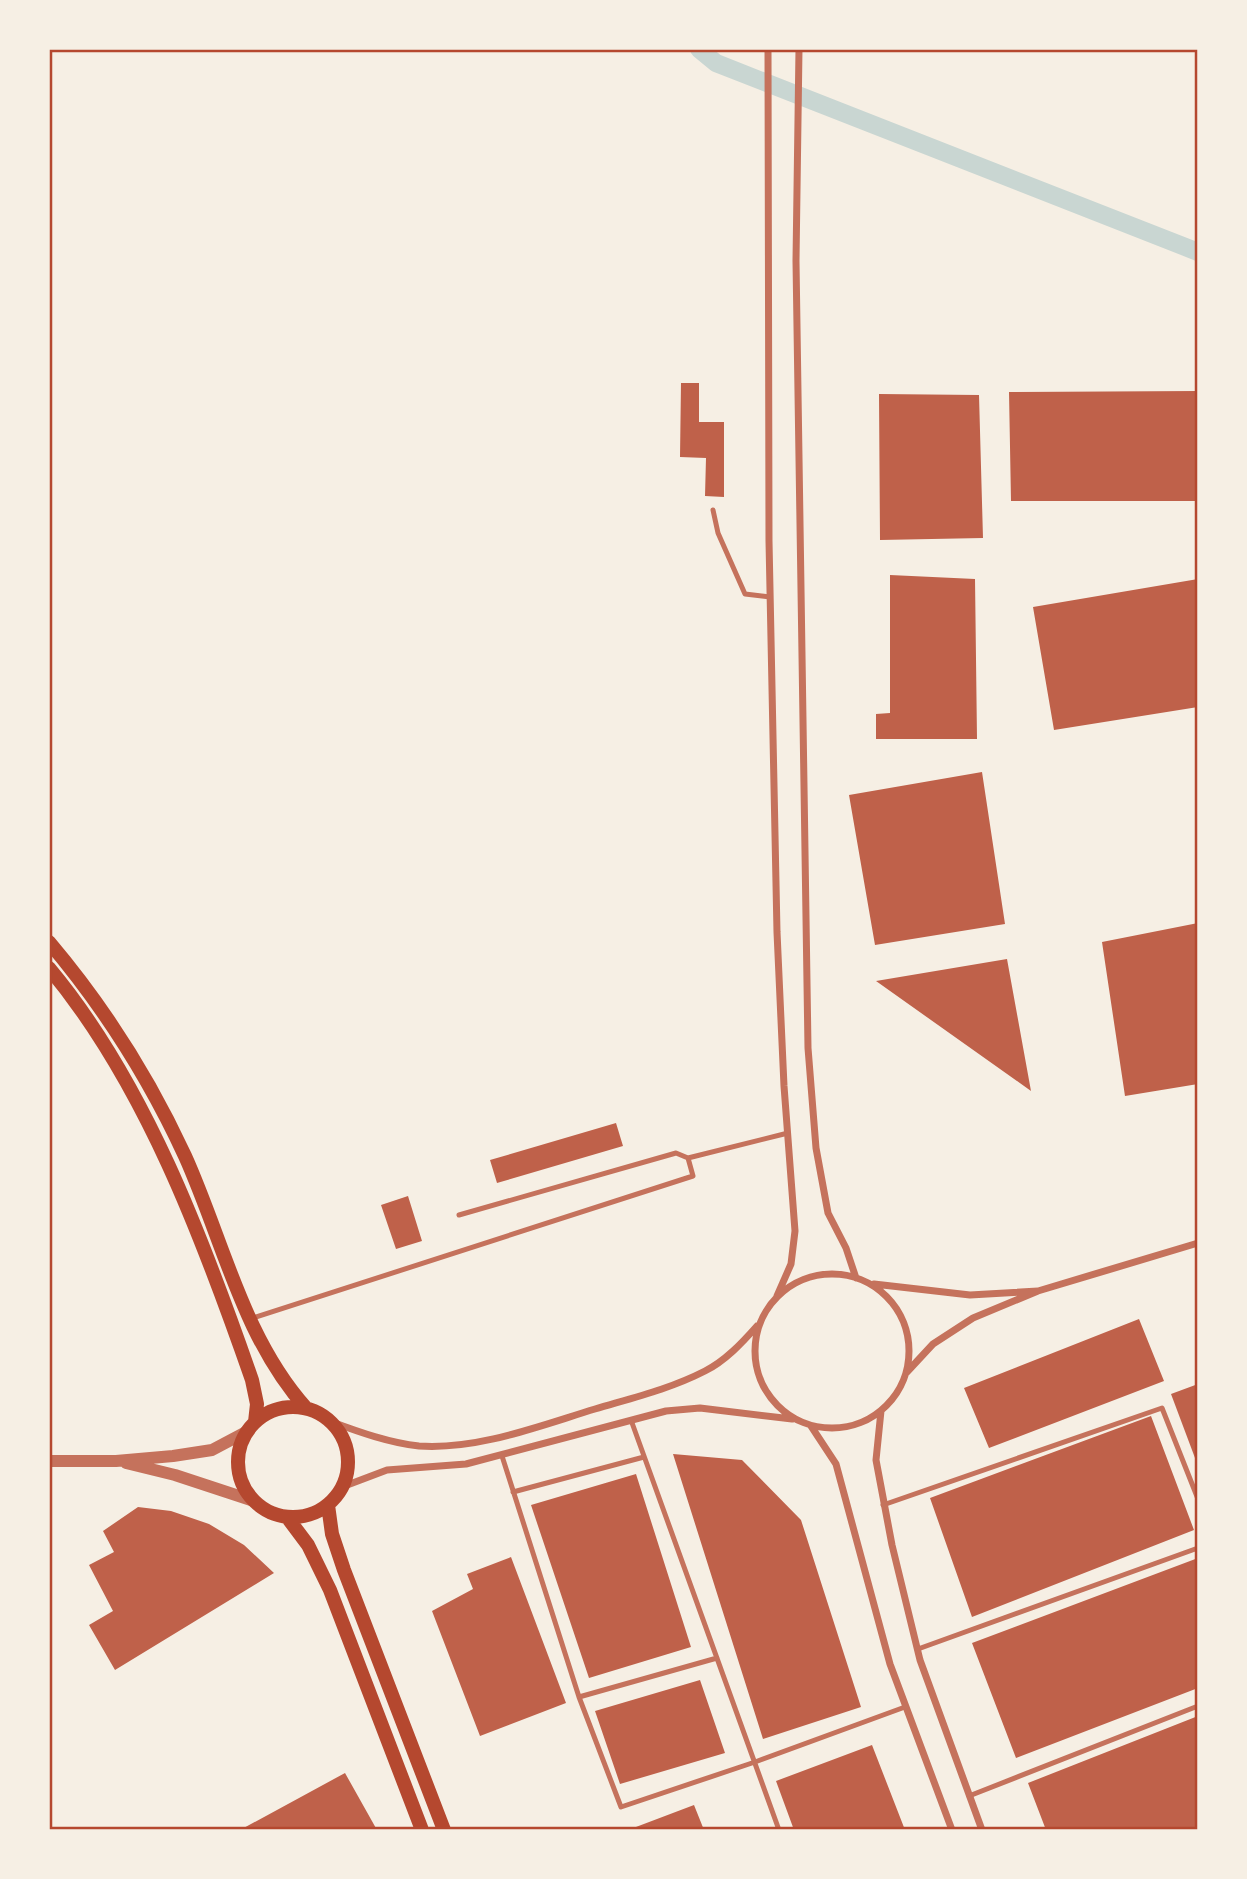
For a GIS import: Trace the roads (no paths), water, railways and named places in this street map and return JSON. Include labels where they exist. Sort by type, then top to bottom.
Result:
[{"type":"main road","points":[[49,942],[108,1017],[158,1101],[186,1157],[250,1319],[285,1386],[306,1408]]},
{"type":"main road","points":[[49,968],[103,1040],[133,1091],[164,1156],[245,1359],[257,1404],[251,1427],[241,1444],[238,1466],[242,1482],[254,1501],[273,1513],[287,1517],[312,1514],[328,1505],[342,1487],[348,1461],[345,1444],[332,1422],[306,1408],[293,1407],[277,1409],[251,1427]]},
{"type":"main road","points":[[328,1505],[332,1534],[344,1570],[444,1830]]},
{"type":"main road","points":[[287,1517],[308,1545],[330,1590],[422,1830]]},
{"type":"street","points":[[332,1422],[366,1434],[418,1446],[460,1444],[511,1435],[670,1387],[708,1370],[740,1346],[760,1323],[777,1296],[790,1264],[795,1231],[784,1086],[777,932],[770,597],[768,49]]},
{"type":"street","points":[[799,49],[796,261],[808,1048],[816,1148],[828,1213],[846,1248],[856,1278]]},
{"type":"street","points":[[760,1323],[754,1352],[761,1384],[778,1407],[794,1419],[811,1426],[825,1429],[851,1427],[881,1411],[895,1396],[907,1372],[933,1345],[973,1318],[1038,1292],[1198,1243]]},
{"type":"street","points":[[777,1296],[791,1286],[816,1276],[834,1274],[856,1278],[878,1289],[888,1298],[905,1324],[909,1341],[907,1372]]},
{"type":"street","points":[[867,1284],[970,1295],[1038,1292]]},
{"type":"street","points":[[342,1487],[387,1470],[466,1464],[502,1456],[666,1411],[700,1408],[794,1419]]},
{"type":"street","points":[[881,1411],[876,1460],[883,1505],[918,1649],[982,1830]]},
{"type":"street","points":[[811,1426],[836,1464],[890,1664],[952,1830]]},
{"type":"street","points":[[49,1461],[116,1461],[212,1450],[251,1427]]},
{"type":"street","points":[[116,1461],[175,1475],[254,1501]]},
{"type":"lane","points":[[713,510],[718,533],[745,594],[770,597]]},
{"type":"lane","points":[[459,1215],[676,1153],[688,1158],[788,1133]]},
{"type":"lane","points":[[250,1319],[692,1176],[688,1158]]},
{"type":"lane","points":[[883,1505],[1162,1408],[1198,1499]]},
{"type":"lane","points":[[631,1420],[779,1830]]},
{"type":"lane","points":[[502,1456],[579,1697],[621,1807],[905,1707]]},
{"type":"lane","points":[[513,1492],[644,1457]]},
{"type":"lane","points":[[918,1649],[1198,1548]]},
{"type":"lane","points":[[579,1697],[717,1658]]},
{"type":"lane","points":[[969,1796],[1198,1706]]},
{"type":"waterway","points":[[699,49],[716,63],[1198,252]]}]
